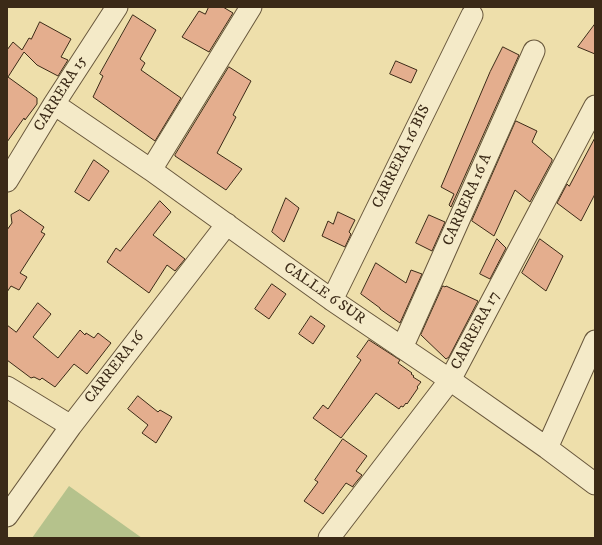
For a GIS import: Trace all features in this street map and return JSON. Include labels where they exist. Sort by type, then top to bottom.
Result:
[{"type":"street","name":"CARRERA 15","points":[[10,168],[54,104],[117,7]]},
{"type":"street","points":[[151,170],[251,7]]},
{"type":"street","name":"CARRERA 16 BIS","points":[[332,300],[472,14]]},
{"type":"street","name":"CARRERA 16 A","points":[[402,348],[534,51]]},
{"type":"street","name":"CALLE 6 SUR","points":[[54,104],[151,170],[332,300],[547,448],[595,484]]},
{"type":"street","name":"CARRERA 17","points":[[329,538],[450,380],[595,106]]},
{"type":"street","name":"CARRERA 16","points":[[7,516],[71,426],[227,224]]},
{"type":"street","points":[[547,448],[595,341]]},
{"type":"street","points":[[7,387],[71,426]]},
{"type":"green space","points":[[69,486],[142,538],[32,538]]},
{"type":"building","points":[[209,7],[223,7],[233,13],[209,52],[182,37],[199,11],[205,14]]},
{"type":"building","points":[[133,15],[156,30],[140,59],[145,63],[141,70],[181,98],[155,141],[93,97],[103,76],[100,74]]},
{"type":"building","points":[[40,22],[71,39],[61,57],[68,60],[58,76],[37,65],[24,52],[8,77],[37,98],[37,104],[25,120],[24,118],[7,142],[7,50],[13,42],[22,50],[29,38],[31,39]]},
{"type":"building","points":[[595,24],[595,54],[578,47]]},
{"type":"building","points":[[503,47],[519,55],[451,207],[449,205],[454,194],[441,187],[490,72]]},
{"type":"building","points":[[396,61],[417,70],[411,83],[390,74]]},
{"type":"building","points":[[229,67],[251,81],[233,115],[236,117],[217,153],[242,169],[226,190],[175,155]]},
{"type":"building","points":[[516,121],[537,131],[532,142],[552,159],[552,161],[530,202],[515,190],[494,236],[472,221]]},
{"type":"building","points":[[595,138],[595,194],[581,221],[557,203],[567,184],[569,186]]},
{"type":"building","points":[[94,160],[109,171],[89,201],[75,192]]},
{"type":"building","points":[[286,198],[299,208],[284,242],[272,232]]},
{"type":"building","points":[[160,201],[171,212],[153,235],[185,259],[175,271],[167,265],[149,293],[107,262],[116,248],[120,251]]},
{"type":"building","points":[[20,210],[44,227],[41,232],[45,234],[20,273],[27,277],[19,290],[11,286],[7,292],[7,230],[12,223],[11,215]]},
{"type":"building","points":[[338,212],[355,220],[349,232],[351,234],[345,247],[322,236],[328,221],[333,224]]},
{"type":"building","points":[[429,215],[445,222],[432,251],[416,243]]},
{"type":"building","points":[[497,239],[506,248],[490,279],[480,274]]},
{"type":"building","points":[[540,239],[563,256],[546,291],[522,273]]},
{"type":"building","points":[[376,263],[406,283],[411,270],[422,274],[400,323],[361,294]]},
{"type":"building","points":[[272,284],[286,294],[269,319],[255,309]]},
{"type":"building","points":[[443,286],[478,301],[449,357],[446,359],[421,335]]},
{"type":"building","points":[[38,303],[51,314],[33,337],[58,358],[80,330],[85,335],[86,333],[94,338],[98,333],[111,343],[87,374],[74,364],[55,387],[42,378],[40,380],[34,377],[31,378],[7,360],[7,325],[16,332]]},
{"type":"building","points":[[311,316],[325,326],[313,344],[299,334]]},
{"type":"building","points":[[369,340],[400,360],[398,363],[412,373],[411,374],[414,376],[413,377],[421,382],[407,404],[406,403],[403,407],[401,406],[399,409],[376,393],[341,438],[313,418],[323,405],[328,409],[361,360],[357,357]]},
{"type":"building","points":[[138,396],[158,412],[160,410],[172,417],[156,443],[142,433],[148,425],[128,409]]},
{"type":"building","points":[[343,439],[367,456],[356,471],[362,475],[353,487],[346,483],[323,514],[304,501],[318,482],[315,480]]}]
